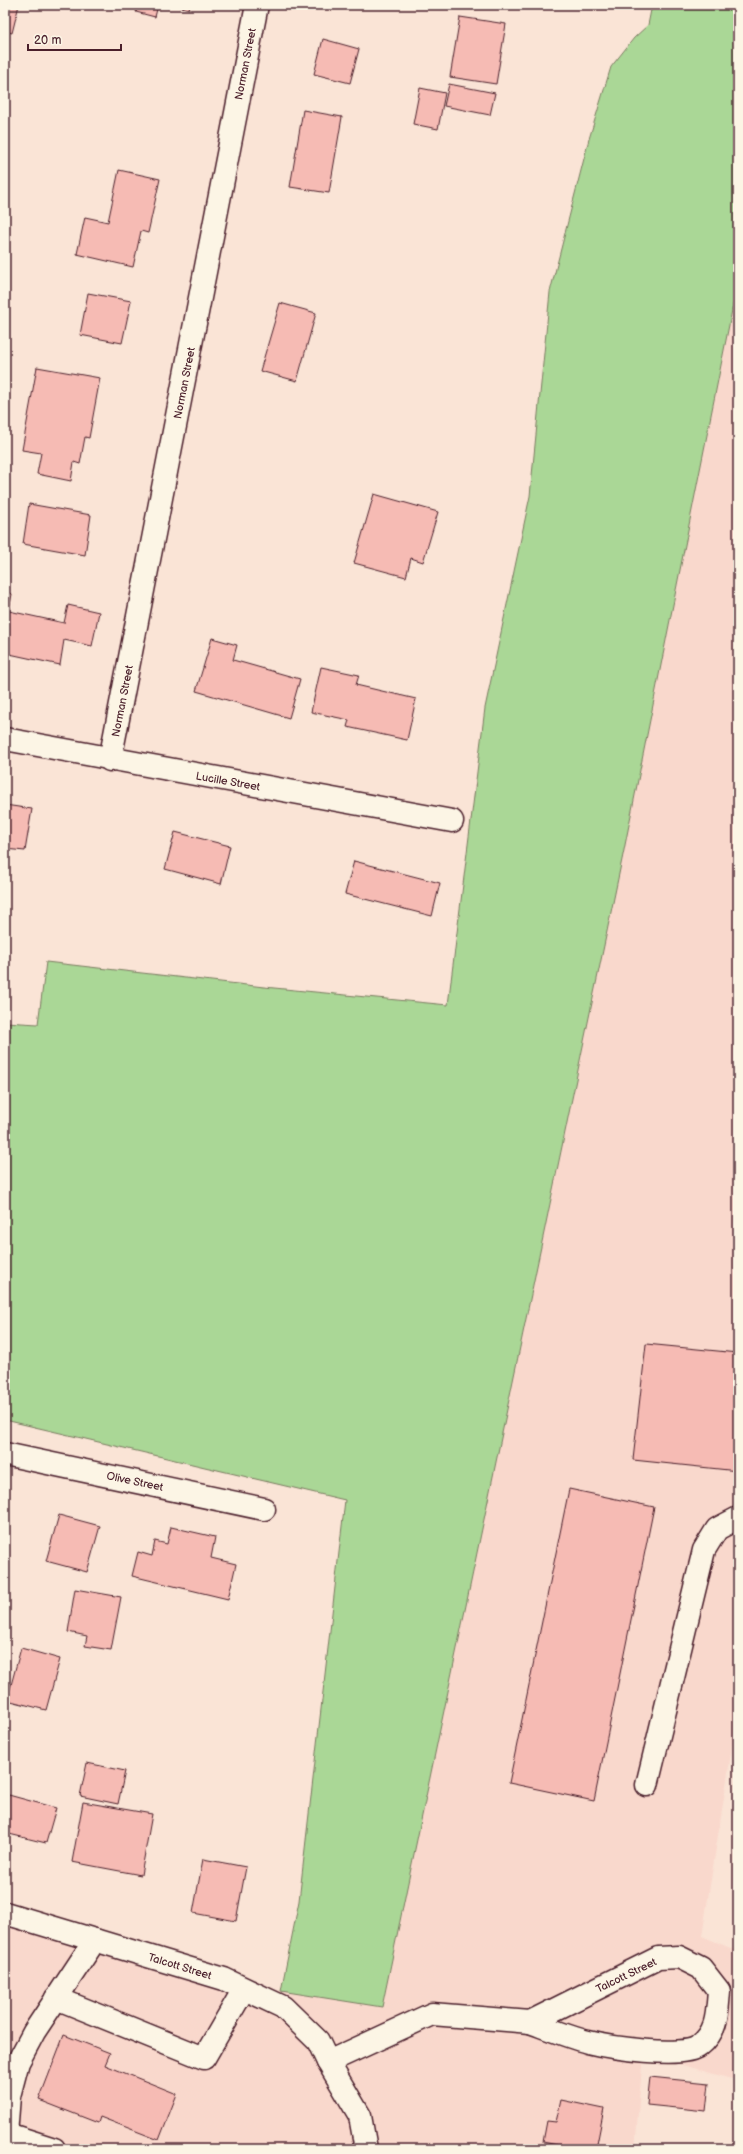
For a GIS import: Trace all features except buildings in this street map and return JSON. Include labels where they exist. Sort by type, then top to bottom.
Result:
[{"type":"street","name":"Norman Street","points":[[110,760],[257,5]]},
{"type":"street","name":"Lucille Street","points":[[5,739],[110,760],[452,821]]},
{"type":"street","name":"Olive Street","points":[[5,1454],[264,1509]]},
{"type":"street","points":[[647,1785],[704,1550],[717,1529],[738,1518]]},
{"type":"street","name":"Talcott Street","points":[[5,1912],[224,1979],[283,2007],[318,2041],[328,2062],[360,2116],[366,2149]]},
{"type":"street","points":[[54,2149],[6,2141],[9,2096],[18,2062],[34,2032],[95,1940]]},
{"type":"street","name":"Talcott Street","points":[[328,2062],[432,2014],[530,2022],[588,2042],[623,2048],[674,2052],[699,2047],[716,2025],[719,1991],[701,1968],[679,1957],[658,1958],[530,2022]]},
{"type":"street","points":[[56,1998],[204,2058],[244,1988]]},
{"type":"shaded area","points":[[738,280],[738,1710],[702,1936],[735,1950],[738,1976],[738,2049],[735,2080],[643,2054],[635,2149],[5,2149],[5,1917],[281,1991],[382,2007],[624,850]]},
{"type":"green space","points":[[652,5],[738,5],[738,280],[624,850],[382,2007],[281,1991],[299,1901],[345,1500],[5,1420],[5,1022],[38,1024],[46,962],[264,987],[448,1005],[485,708],[530,496],[550,292],[589,139],[611,67],[634,38],[648,25]]}]
